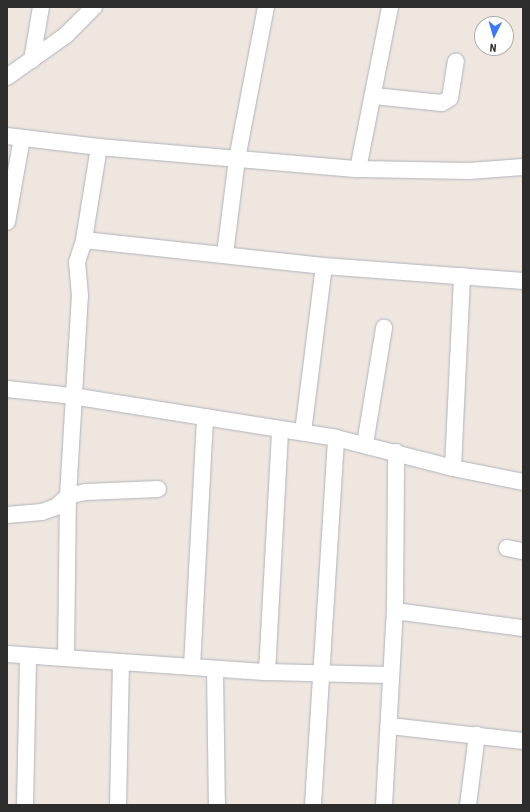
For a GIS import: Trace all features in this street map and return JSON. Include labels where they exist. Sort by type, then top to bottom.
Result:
[{"type":"street","points":[[32,60],[41,7]]},
{"type":"street","points":[[7,77],[66,35],[94,7]]},
{"type":"street","points":[[225,254],[237,160],[266,7]]},
{"type":"street","points":[[358,169],[374,96],[390,7]]},
{"type":"street","points":[[374,96],[442,103],[450,98],[456,61]]},
{"type":"street","points":[[7,222],[14,137],[99,147],[237,160],[358,169],[468,171],[523,167]]},
{"type":"street","points":[[66,656],[68,496],[72,396],[80,296],[77,262],[84,240],[99,147]]},
{"type":"street","points":[[84,240],[225,254],[324,266],[523,280]]},
{"type":"street","points":[[303,432],[324,266]]},
{"type":"street","points":[[453,468],[462,276]]},
{"type":"street","points":[[365,444],[384,328]]},
{"type":"street","points":[[7,389],[72,396],[280,430],[303,432],[365,444],[453,468],[523,482]]},
{"type":"street","points":[[192,667],[205,417]]},
{"type":"street","points":[[267,672],[280,430]]},
{"type":"street","points":[[313,805],[336,438]]},
{"type":"street","points":[[384,805],[390,726],[390,675],[395,610],[396,452]]},
{"type":"street","points":[[7,515],[42,512],[56,507],[68,496],[96,491],[158,489]]},
{"type":"street","points":[[507,548],[523,551]]},
{"type":"street","points":[[395,610],[523,628]]},
{"type":"street","points":[[7,654],[28,656],[66,656],[121,662],[267,672],[390,675]]},
{"type":"street","points":[[25,805],[28,656]]},
{"type":"street","points":[[118,805],[121,662]]},
{"type":"street","points":[[215,669],[217,805]]},
{"type":"street","points":[[390,726],[523,741]]},
{"type":"street","points":[[468,805],[477,735]]}]
